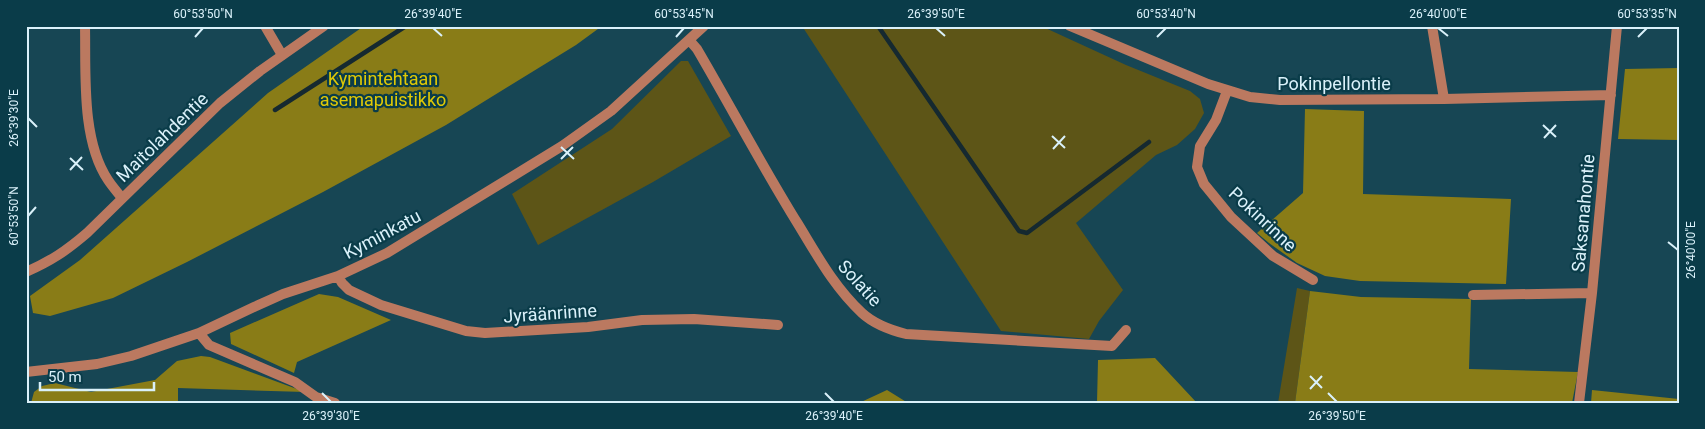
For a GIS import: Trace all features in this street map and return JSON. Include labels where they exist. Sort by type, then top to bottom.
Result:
[{"type":"street","points":[[85,26],[87,114],[90,130],[102,168],[108,180],[122,198]]},
{"type":"street","points":[[264,26],[282,55]]},
{"type":"street","name":"Maitolahdentie","points":[[26,272],[66,252],[220,103],[282,55],[324,26]]},
{"type":"street","name":"Kyminkatu","points":[[26,372],[97,364],[131,356],[199,333],[282,294],[338,276],[387,253],[562,146],[611,111],[690,41],[704,26]]},
{"type":"street","name":"Pokinpellontie","points":[[1070,26],[1227,91],[1280,100],[1611,95]]},
{"type":"street","points":[[1432,26],[1444,99]]},
{"type":"street","name":"Saksanahontie","points":[[1578,403],[1592,293],[1617,26]]},
{"type":"street","name":"Solatie","points":[[690,41],[697,49],[767,174],[834,283],[862,313],[876,323],[890,330],[906,334],[1112,346],[1126,330]]},
{"type":"street","name":"Pokinrinne","points":[[1227,91],[1216,120],[1200,146],[1197,166],[1204,184],[1231,217],[1273,256],[1314,280]]},
{"type":"street","name":"Jyräänrinne","points":[[338,276],[349,290],[381,305],[466,331],[485,333],[588,327],[642,320],[694,319],[778,325]]},
{"type":"street","points":[[1473,295],[1592,293]]},
{"type":"street","points":[[199,333],[209,345],[295,382],[316,397],[335,403]]},
{"type":"shaded area","points":[[802,26],[1041,26],[1126,65],[1190,91],[1200,99],[1204,113],[1195,129],[1177,145],[1156,155],[1076,223],[1123,290],[1099,321],[1089,339],[1001,331]]},
{"type":"shaded area","points":[[681,61],[688,61],[731,136],[653,182],[538,245],[512,194],[612,129]]},
{"type":"shaded area","points":[[1297,288],[1310,291],[1295,403],[1278,403]]},
{"type":"green space","name":"Kymintehtaan asemapuistikko","points":[[364,26],[602,26],[576,45],[446,125],[323,192],[187,262],[113,298],[50,316],[33,313],[30,296],[80,260],[268,93]]},
{"type":"green space","points":[[1679,68],[1679,140],[1618,139],[1625,69]]},
{"type":"green space","points":[[1305,109],[1364,111],[1363,194],[1511,199],[1506,284],[1360,281],[1325,276],[1297,263],[1257,233],[1303,193]]},
{"type":"green space","points":[[1310,291],[1361,297],[1471,299],[1469,369],[1578,372],[1572,403],[1295,403]]},
{"type":"green space","points":[[319,294],[338,297],[391,320],[297,362],[294,373],[231,344],[230,333]]},
{"type":"green space","points":[[201,356],[210,357],[305,392],[178,388],[178,403],[31,403],[34,392],[42,386],[55,383],[91,392],[155,380],[177,361]]},
{"type":"green space","points":[[1155,358],[1197,403],[1097,403],[1098,360]]},
{"type":"green space","points":[[887,390],[908,403],[859,403]]},
{"type":"green space","points":[[1592,390],[1679,399],[1679,403],[1591,403]]},
{"type":"waterway","points":[[275,110],[406,26]]},
{"type":"waterway","points":[[878,26],[1019,231],[1027,233],[1149,142]]}]
